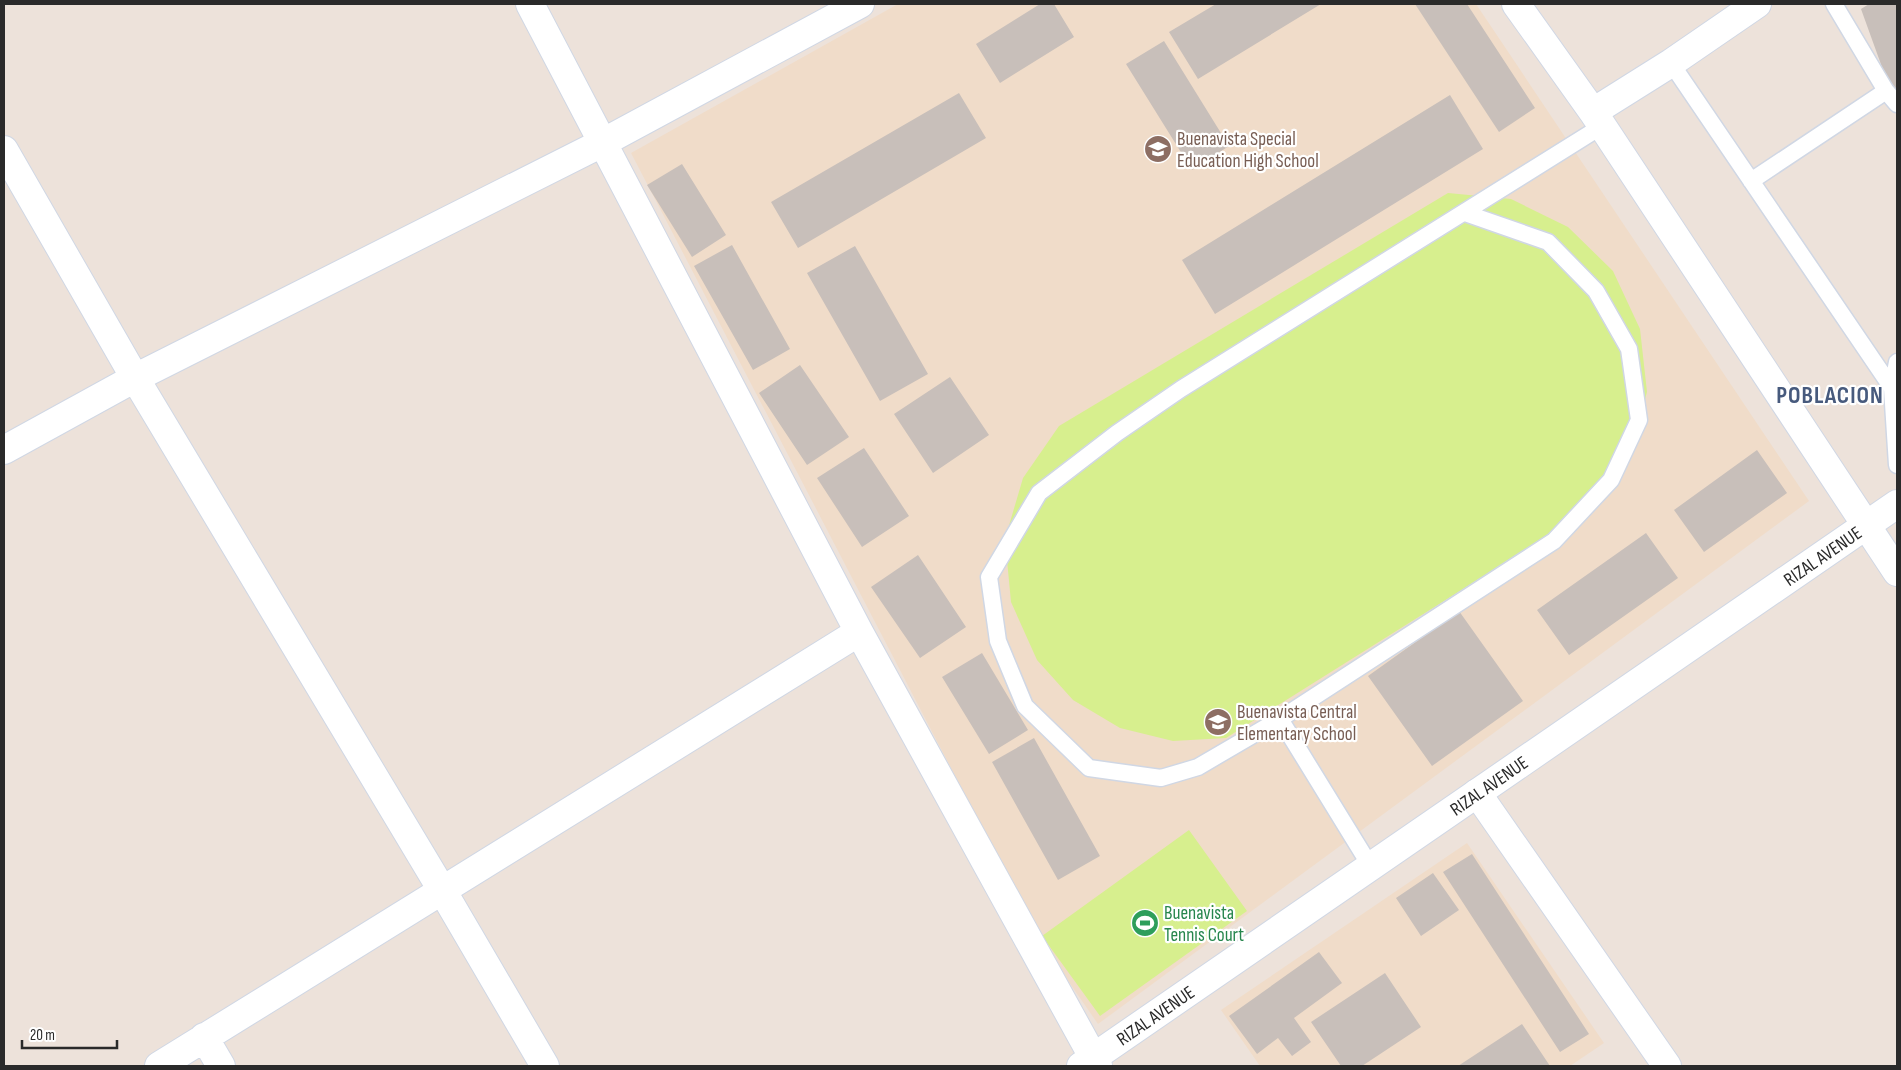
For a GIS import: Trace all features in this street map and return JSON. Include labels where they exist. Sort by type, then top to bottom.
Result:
[{"type":"street","points":[[530,4],[859,632],[1090,1064]]},
{"type":"street","points":[[4,450],[136,378],[602,143],[860,4]]},
{"type":"street","points":[[1516,4],[1598,119],[1897,572]]},
{"type":"street","points":[[1598,119],[1671,63],[1757,4]]},
{"type":"street","points":[[4,150],[136,378],[545,1066]]},
{"type":"street","name":"RIZAL AVENUE","points":[[1090,1064],[1370,867],[1897,504]]},
{"type":"street","points":[[159,1066],[859,632]]},
{"type":"street","points":[[1477,793],[1667,1066]]},
{"type":"street","points":[[204,1037],[221,1066]]},
{"type":"lane","points":[[1834,4],[1886,91],[1897,104]]},
{"type":"lane","points":[[1671,63],[1892,388]]},
{"type":"lane","points":[[1751,181],[1886,91]]},
{"type":"lane","points":[[1465,213],[1548,242],[1596,291],[1629,349],[1639,420],[1611,480],[1554,542],[1280,718],[1198,767],[1161,778],[1089,768],[1026,706],[998,641],[989,577],[1039,493],[1117,433],[1181,389],[1465,213],[1598,119]]},
{"type":"lane","points":[[1897,362],[1892,388],[1897,465]]},
{"type":"lane","points":[[1280,718],[1370,867]]},
{"type":"shaded area","name":"Buenavista Central Elementary School","points":[[898,4],[1476,4],[1809,501],[1098,1024],[1042,943],[631,153]]},
{"type":"shaded area","points":[[1467,843],[1604,1043],[1570,1066],[1260,1066],[1221,1010]]},
{"type":"green space","points":[[1448,193],[1511,199],[1568,227],[1613,271],[1640,329],[1647,392],[1631,453],[1595,506],[1226,738],[1173,741],[1120,728],[1073,700],[1037,660],[1011,602],[1005,539],[1023,478],[1059,426]]},
{"type":"green space","name":"Buenavista Tennis Court","points":[[1189,830],[1247,911],[1100,1016],[1042,936]]},
{"type":"building","points":[[1040,4],[1054,4],[1074,37],[1000,83],[976,44]]},
{"type":"building","points":[[1216,4],[1321,4],[1198,79],[1169,32]]},
{"type":"building","points":[[1415,4],[1467,4],[1535,108],[1499,132]]},
{"type":"building","points":[[1869,4],[1897,4],[1897,93],[1887,81],[1861,9]]},
{"type":"building","points":[[1164,41],[1229,146],[1192,170],[1126,64]]},
{"type":"building","points":[[959,93],[986,138],[798,248],[771,202]]},
{"type":"building","points":[[1450,95],[1483,149],[1215,314],[1182,260]]},
{"type":"building","points":[[682,164],[726,235],[692,257],[647,185]]},
{"type":"building","points":[[732,245],[790,349],[753,370],[694,266]]},
{"type":"building","points":[[855,246],[928,374],[880,401],[807,273]]},
{"type":"building","points":[[800,365],[849,437],[807,465],[759,393]]},
{"type":"building","points":[[950,377],[989,435],[933,473],[894,414]]},
{"type":"building","points":[[864,448],[909,516],[862,547],[817,478]]},
{"type":"building","points":[[1757,450],[1787,493],[1704,552],[1674,510]]},
{"type":"building","points":[[1646,533],[1678,578],[1569,655],[1537,610]]},
{"type":"building","points":[[918,555],[966,627],[920,658],[871,587]]},
{"type":"building","points":[[1459,611],[1523,701],[1432,766],[1368,676]]},
{"type":"building","points":[[982,653],[1028,730],[989,754],[942,677]]},
{"type":"building","points":[[1034,738],[1100,856],[1058,880],[992,762]]},
{"type":"building","points":[[1472,854],[1589,1034],[1560,1052],[1443,872]]},
{"type":"building","points":[[1433,873],[1459,910],[1421,936],[1396,898]]},
{"type":"building","points":[[1319,952],[1342,983],[1294,1018],[1311,1042],[1292,1056],[1278,1038],[1257,1054],[1229,1016]]},
{"type":"building","points":[[1385,973],[1421,1027],[1362,1066],[1341,1066],[1311,1022]]},
{"type":"building","points":[[1522,1024],[1550,1066],[1458,1066]]},
{"type":"place","name":"Buenavista Special Education High School","points":[[1158,149]]},
{"type":"place","name":"Buenavista Central Elementary School","points":[[1218,722]]},
{"type":"place","name":"Buenavista Tennis Court","points":[[1145,923]]},
{"type":"district","name":"POBLACION","points":[[1830,395]]}]
